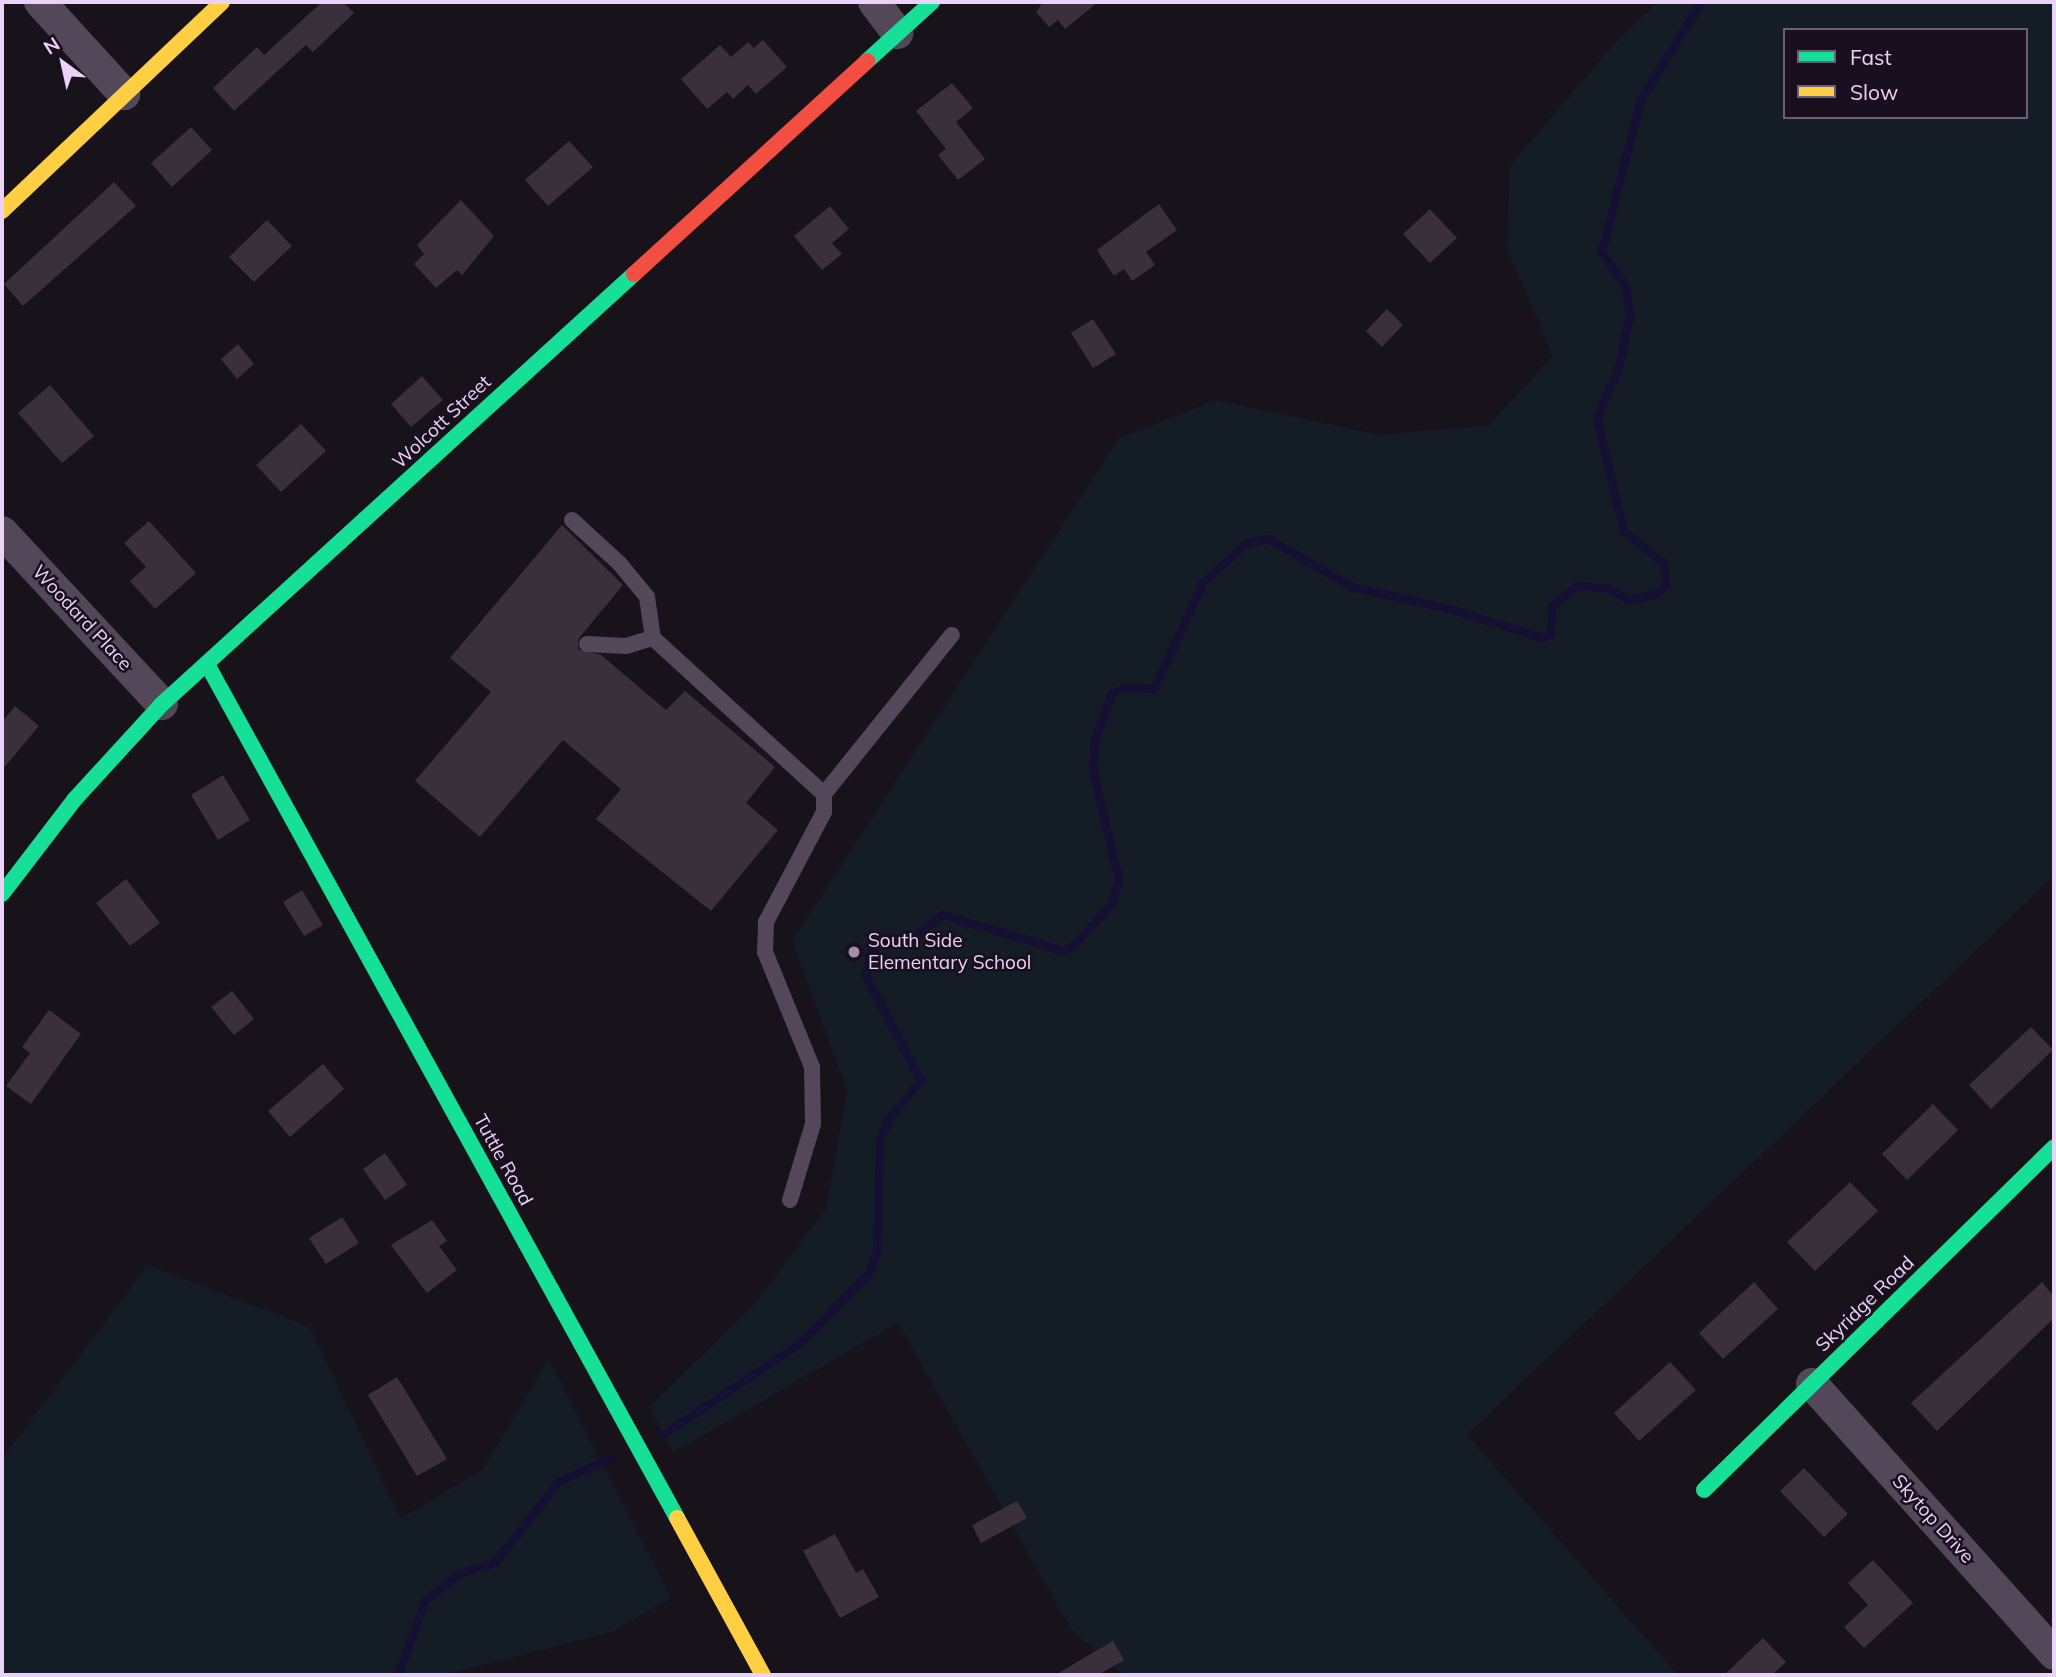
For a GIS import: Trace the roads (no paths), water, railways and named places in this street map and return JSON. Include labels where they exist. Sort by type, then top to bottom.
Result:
[{"type":"street","points":[[40,2],[124,94]]},
{"type":"street","points":[[2,211],[222,2]]},
{"type":"street","points":[[874,2],[897,33]]},
{"type":"street","name":"Wolcott Street","points":[[2,894],[74,800],[162,704],[932,2]]},
{"type":"street","name":"Woodard Place","points":[[2,533],[162,704]]},
{"type":"street","name":"Tuttle Road","points":[[206,664],[763,1675]]},
{"type":"street","name":"Skyridge Road","points":[[1704,1490],[2054,1147]]},
{"type":"street","name":"Skytop Drive","points":[[1812,1384],[2054,1654]]},
{"type":"lane","points":[[572,520],[620,564],[647,597],[653,638],[824,794]]},
{"type":"lane","points":[[790,1200],[813,1124],[812,1067],[765,952],[766,922],[824,812],[824,794],[951,635]]},
{"type":"lane","points":[[587,644],[626,646],[653,638]]},
{"type":"waterway","points":[[663,1435],[801,1343],[869,1274],[877,1252],[880,1140],[889,1119],[921,1081],[866,976],[870,953],[882,943],[909,942],[943,915],[1063,951],[1073,947],[1112,904],[1119,880],[1093,770],[1095,740],[1112,694],[1124,688],[1154,689],[1204,582],[1246,544],[1268,539],[1352,587],[1457,611],[1541,638],[1550,635],[1553,606],[1577,586],[1608,588],[1629,600],[1654,595],[1667,585],[1663,563],[1624,531],[1597,418],[1619,368],[1630,315],[1626,287],[1602,252],[1641,100],[1702,2]]},
{"type":"waterway","points":[[398,1675],[426,1600],[460,1574],[496,1562],[559,1482],[610,1459]]},
{"type":"place","name":"South Side Elementary School","points":[[854,952]]}]
